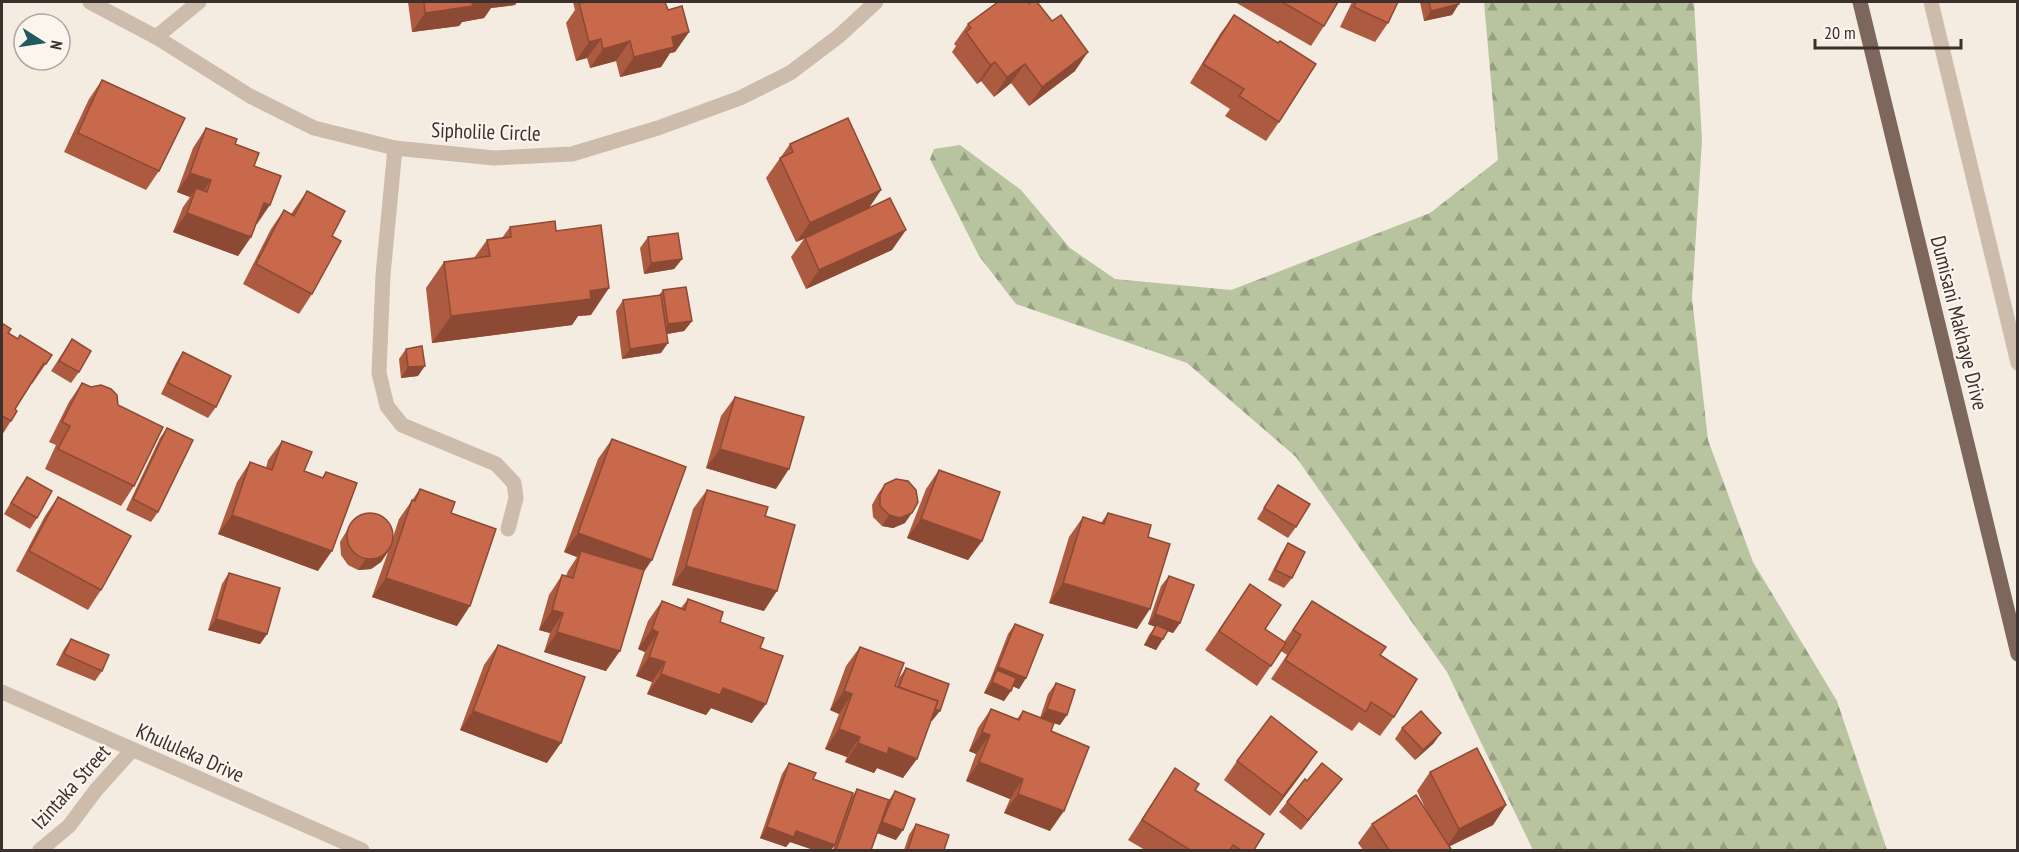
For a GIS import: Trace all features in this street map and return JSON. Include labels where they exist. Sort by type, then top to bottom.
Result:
[{"type":"main road","name":"Dumisani Makhaye Drive","points":[[1860,2],[2018,654]]},
{"type":"street","name":"Sipholile Circle","points":[[90,2],[156,38],[250,96],[314,128],[395,148],[494,158],[582,152],[658,128],[740,98],[790,73],[839,36],[876,2]]},
{"type":"street","points":[[156,38],[199,2]]},
{"type":"street","points":[[1931,2],[2018,363]]},
{"type":"street","points":[[395,148],[383,275],[379,373],[387,406],[402,425],[496,464],[514,483],[516,498],[508,529]]},
{"type":"street","name":"Khululeka Drive","points":[[2,692],[362,850]]},
{"type":"street","name":"Izintaka Street","points":[[40,850],[69,826],[96,790],[132,750]]},
{"type":"green space","points":[[1484,2],[1694,2],[1702,140],[1692,298],[1708,440],[1753,562],[1837,701],[1887,850],[1533,850],[1447,672],[1296,457],[1187,363],[1016,304],[979,256],[930,159],[934,149],[960,145],[1021,190],[1070,248],[1115,279],[1231,290],[1430,213],[1498,160]]},
{"type":"building","points":[[424,2],[480,2],[472,3],[473,6],[425,13]]},
{"type":"building","points":[[665,2],[668,10],[682,6],[689,32],[672,37],[674,47],[634,57],[630,41],[603,49],[601,39],[589,42],[579,3]]},
{"type":"building","points":[[998,2],[1037,2],[1052,21],[1061,15],[1088,52],[1042,87],[1025,64],[1007,77],[995,62],[990,65],[966,32],[971,28],[968,24]]},
{"type":"building","points":[[1282,2],[1338,2],[1324,26]]},
{"type":"building","points":[[1356,2],[1398,2],[1388,23],[1354,7]]},
{"type":"building","points":[[1429,2],[1459,2],[1459,4],[1431,11]]},
{"type":"building","points":[[1234,15],[1316,64],[1279,122],[1239,96],[1244,89],[1203,64]]},
{"type":"building","points":[[102,80],[185,118],[159,171],[78,133]]},
{"type":"building","points":[[848,118],[881,190],[810,223],[780,158],[793,152],[790,144]]},
{"type":"building","points":[[206,128],[237,139],[235,144],[259,153],[254,166],[281,176],[270,205],[264,203],[251,237],[187,213],[196,188],[207,192],[211,180],[190,173]]},
{"type":"building","points":[[307,191],[345,211],[332,236],[341,241],[312,294],[256,264],[284,210],[294,216]]},
{"type":"building","points":[[890,198],[906,230],[819,270],[805,238]]},
{"type":"building","points":[[555,221],[556,231],[601,225],[609,288],[590,291],[591,299],[451,316],[444,262],[490,256],[487,240],[511,237],[510,227]]},
{"type":"building","points":[[678,233],[682,259],[651,263],[648,237]]},
{"type":"building","points":[[686,287],[692,321],[668,324],[663,290]]},
{"type":"building","points":[[661,295],[668,343],[630,349],[623,300]]},
{"type":"building","points":[[2,323],[11,329],[8,333],[18,339],[20,335],[52,355],[46,364],[44,363],[15,409],[17,411],[11,421],[2,416]]},
{"type":"building","points":[[72,339],[91,351],[79,372],[59,361]]},
{"type":"building","points":[[422,346],[425,366],[408,367],[406,349]]},
{"type":"building","points":[[183,352],[231,376],[216,407],[168,383]]},
{"type":"building","points":[[82,383],[91,387],[101,385],[111,389],[117,395],[118,405],[163,427],[134,486],[58,449],[70,426],[62,422]]},
{"type":"building","points":[[735,397],[804,417],[789,469],[720,449]]},
{"type":"building","points":[[167,428],[193,440],[158,512],[133,499]]},
{"type":"building","points":[[612,439],[686,467],[652,560],[578,533]]},
{"type":"building","points":[[282,441],[312,452],[304,471],[323,478],[326,472],[357,483],[332,551],[232,515],[250,462],[272,470]]},
{"type":"building","points":[[939,470],[1000,492],[982,541],[921,519]]},
{"type":"building","points":[[27,477],[52,491],[37,518],[11,503]]},
{"type":"building","points":[[896,479],[908,481],[916,490],[918,502],[912,513],[900,518],[889,515],[880,506],[880,495],[885,484]]},
{"type":"building","points":[[1278,485],[1310,504],[1296,527],[1264,508]]},
{"type":"building","points":[[420,489],[455,502],[451,513],[496,529],[470,606],[386,578],[412,500],[415,501]]},
{"type":"building","points":[[707,490],[768,507],[765,516],[795,525],[777,591],[686,566]]},
{"type":"building","points":[[58,497],[131,536],[101,590],[29,551]]},
{"type":"building","points":[[370,513],[386,520],[393,536],[386,552],[370,559],[354,552],[347,536],[354,520]]},
{"type":"building","points":[[1108,513],[1151,525],[1148,537],[1170,544],[1150,609],[1063,583],[1083,517],[1104,524]]},
{"type":"building","points":[[1288,543],[1305,552],[1292,578],[1275,570]]},
{"type":"building","points":[[581,551],[644,570],[620,651],[557,632],[563,613],[552,610],[562,575],[573,578]]},
{"type":"building","points":[[229,573],[280,588],[267,634],[216,619]]},
{"type":"building","points":[[1169,576],[1194,585],[1180,623],[1155,614]]},
{"type":"building","points":[[1250,584],[1281,605],[1265,629],[1286,643],[1271,666],[1219,631]]},
{"type":"building","points":[[688,599],[723,612],[720,622],[764,638],[760,648],[783,656],[766,704],[723,688],[720,695],[661,674],[665,662],[649,657],[658,632],[652,629],[662,601],[685,610]]},
{"type":"building","points":[[1312,601],[1386,647],[1380,655],[1417,679],[1394,717],[1371,702],[1366,712],[1285,660],[1301,635],[1293,630]]},
{"type":"building","points":[[1015,624],[1043,635],[1026,678],[998,667]]},
{"type":"building","points":[[1156,625],[1168,630],[1163,639],[1151,635]]},
{"type":"building","points":[[71,639],[109,655],[102,671],[64,654]]},
{"type":"building","points":[[498,645],[585,677],[561,743],[473,711]]},
{"type":"building","points":[[860,647],[904,663],[895,686],[938,701],[917,759],[889,748],[887,754],[858,743],[860,737],[839,729],[852,694],[844,691]]},
{"type":"building","points":[[906,668],[949,684],[940,711],[935,709],[938,701],[899,687]]},
{"type":"building","points":[[997,670],[1016,678],[1011,691],[992,682]]},
{"type":"building","points":[[1056,683],[1075,690],[1067,715],[1047,709]]},
{"type":"building","points":[[991,709],[1019,720],[1023,711],[1054,723],[1051,731],[1089,747],[1064,811],[1018,794],[1023,779],[979,762],[990,735],[982,732]]},
{"type":"building","points":[[1421,711],[1441,733],[1423,750],[1402,728]]},
{"type":"building","points":[[1271,716],[1317,752],[1283,796],[1237,761]]},
{"type":"building","points":[[1477,748],[1506,805],[1459,829],[1430,772]]},
{"type":"building","points":[[789,763],[816,773],[813,779],[853,793],[835,845],[796,831],[794,837],[767,827]]},
{"type":"building","points":[[1322,763],[1342,779],[1308,820],[1287,802],[1305,779],[1307,781]]},
{"type":"building","points":[[1175,768],[1199,784],[1195,790],[1264,834],[1254,850],[1241,850],[1233,845],[1230,850],[1190,850],[1142,820]]},
{"type":"building","points":[[857,789],[889,800],[871,850],[836,850]]},
{"type":"building","points":[[895,791],[915,799],[903,830],[882,822]]},
{"type":"building","points":[[1416,795],[1451,849],[1389,850],[1372,824]]},
{"type":"building","points":[[916,824],[949,835],[944,850],[908,850]]}]
